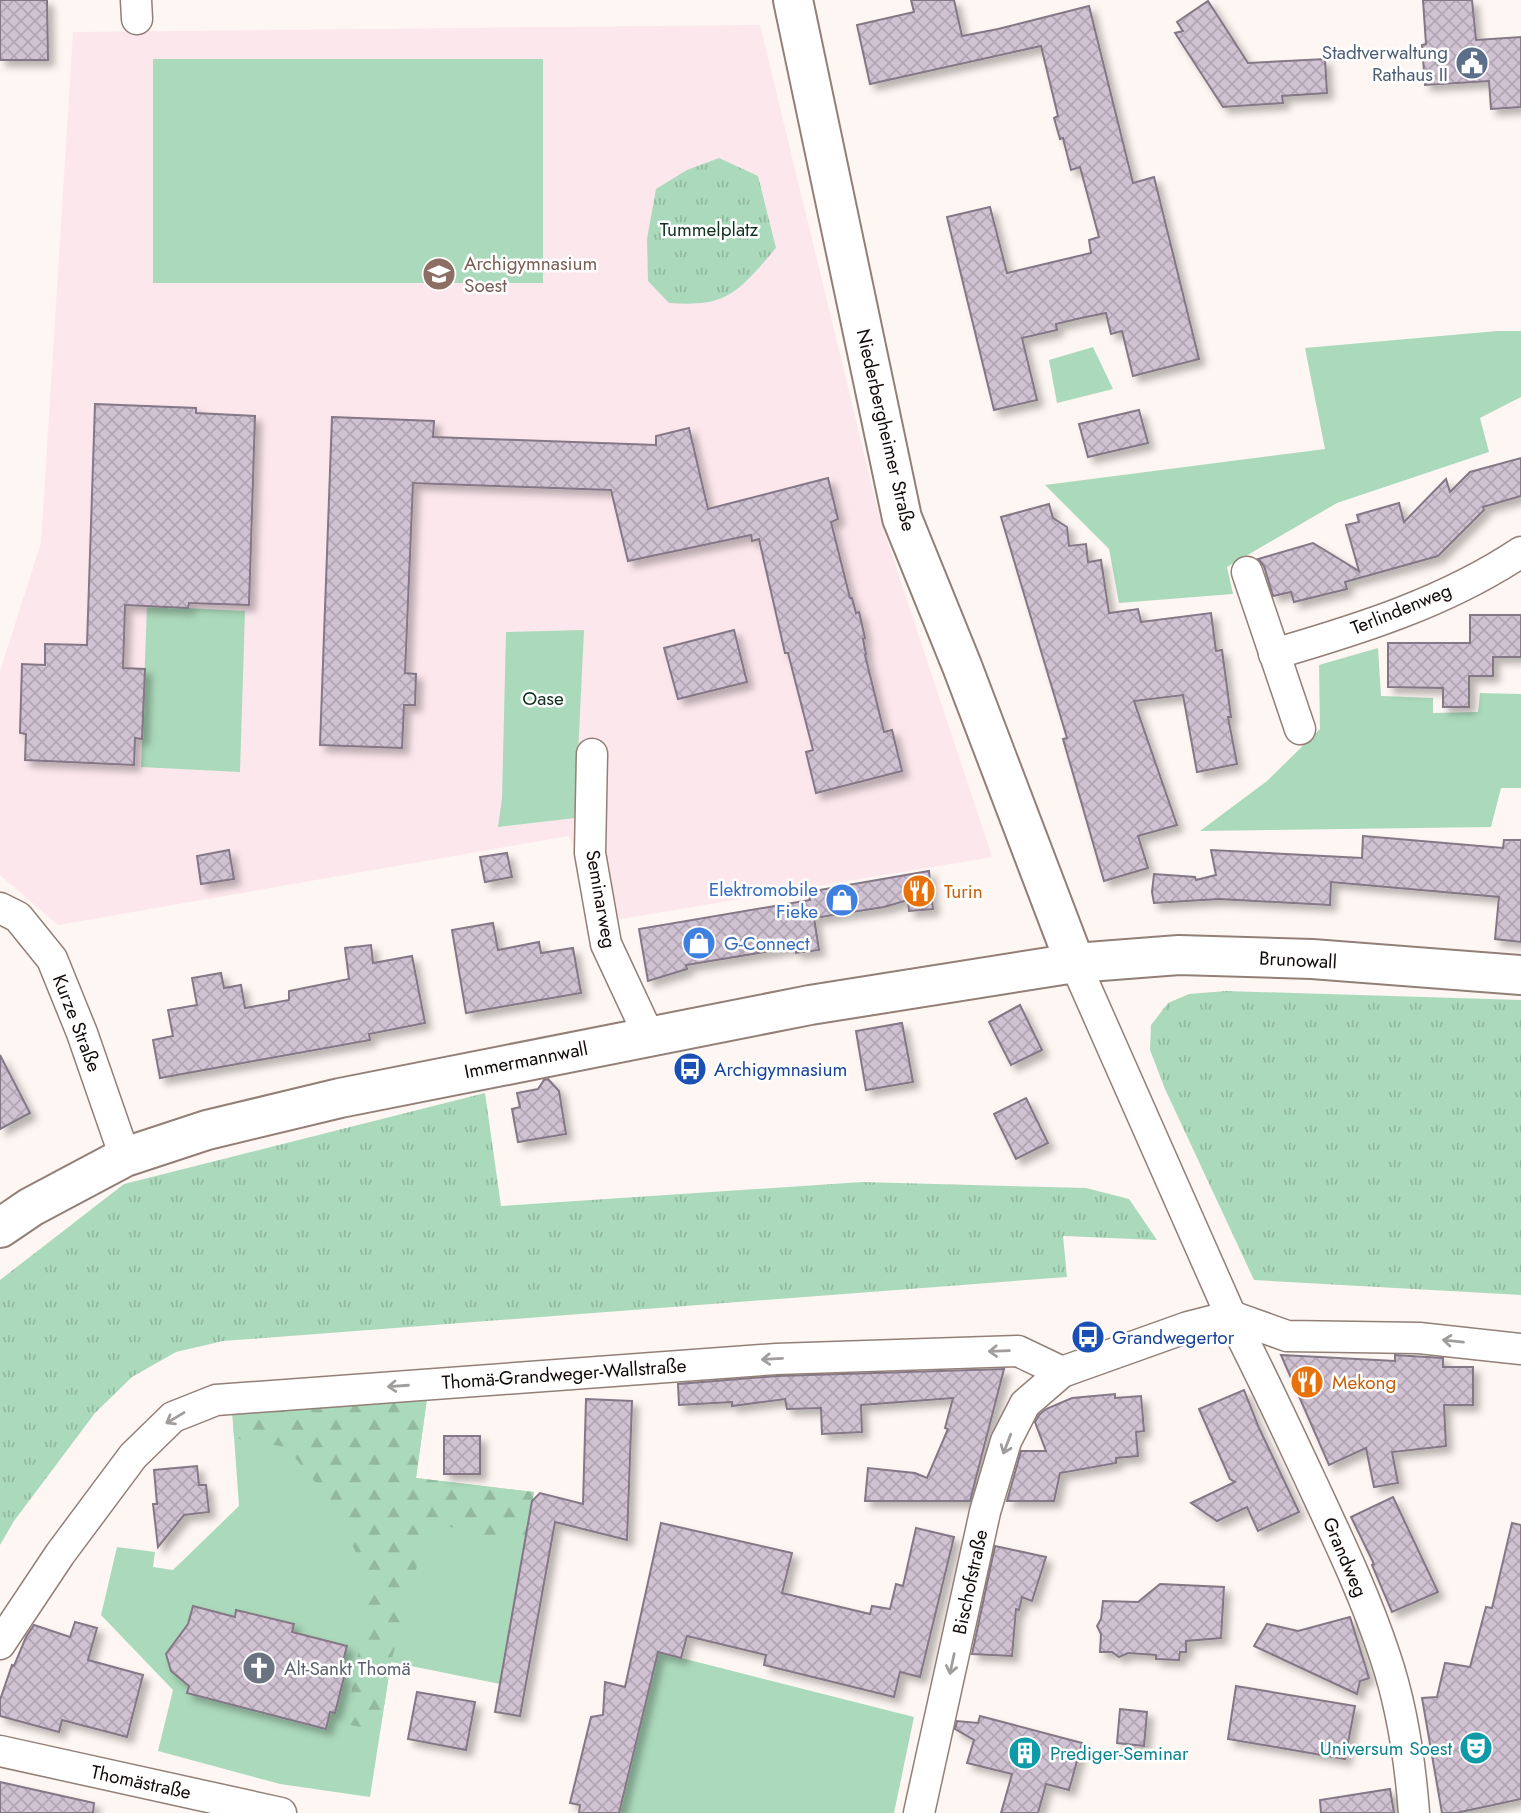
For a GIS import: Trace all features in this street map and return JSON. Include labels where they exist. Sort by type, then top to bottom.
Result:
[{"type":"street","name":"Niederbergheimer Straße","points":[[793,0],[902,518],[962,666],[1075,963]]},
{"type":"street","name":"Terlindenweg","points":[[1274,653],[1387,619],[1495,569],[1521,552]]},
{"type":"street","points":[[1247,572],[1300,729]]},
{"type":"street","name":"Seminarweg","points":[[592,754],[590,853],[606,944],[649,1035]]},
{"type":"street","name":"Kurze Straße","points":[[0,908],[18,917],[52,959],[82,1033],[125,1157]]},
{"type":"street","name":"Brunowall","points":[[1075,963],[1179,955],[1312,959],[1521,975]]},
{"type":"street","name":"Immermannwall","points":[[0,1228],[31,1207],[125,1157],[208,1130],[340,1098],[649,1035],[810,1005],[1075,963]]},
{"type":"street","points":[[1075,963],[1231,1316]]},
{"type":"street","points":[[1062,1372],[1188,1327],[1231,1316],[1287,1336],[1419,1338],[1521,1349]]},
{"type":"street","name":"Grandweg","points":[[1231,1316],[1348,1561],[1385,1655],[1410,1765],[1414,1813]]},
{"type":"street","name":"Thomä-Grandweger-Wallstraße","points":[[0,1644],[34,1592],[133,1456],[173,1417],[216,1400],[776,1359],[1018,1351],[1062,1372]]},
{"type":"street","name":"Bischofstraße","points":[[919,1813],[985,1512],[1006,1441],[1026,1404],[1062,1372]]},
{"type":"street","name":"Thomästraße","points":[[0,1751],[281,1813]]},
{"type":"shaded area","name":"Archigymnasium Soest","points":[[760,25],[879,515],[992,857],[608,921],[569,836],[58,925],[0,875],[0,671],[41,543],[73,32]]},
{"type":"green space","points":[[153,59],[543,59],[543,283],[153,283]]},
{"type":"green space","name":"Tummelplatz","points":[[719,158],[758,176],[776,248],[745,282],[724,297],[704,303],[669,303],[648,281],[647,239],[656,189],[687,170]]},
{"type":"green space","points":[[1521,331],[1521,397],[1480,418],[1489,452],[1337,503],[1227,567],[1233,594],[1119,603],[1109,549],[1045,485],[1325,449],[1305,348]]},
{"type":"green space","points":[[1093,347],[1113,389],[1057,403],[1049,360]]},
{"type":"green space","points":[[147,606],[245,611],[240,772],[141,767]]},
{"type":"green space","name":"Oase","points":[[584,630],[575,818],[498,827],[502,798],[506,632]]},
{"type":"green space","points":[[1378,648],[1381,696],[1433,698],[1433,713],[1478,712],[1480,693],[1521,694],[1521,788],[1501,788],[1491,827],[1200,831],[1267,781],[1320,729],[1319,665]]},
{"type":"green space","points":[[1226,991],[1521,1000],[1521,1295],[1254,1280],[1165,1089],[1150,1050],[1151,1025],[1168,1003],[1189,994]]},
{"type":"green space","points":[[485,1093],[501,1206],[862,1182],[1086,1188],[1129,1199],[1157,1240],[1063,1236],[1067,1277],[223,1341],[176,1352],[132,1377],[95,1413],[14,1521],[0,1545],[0,1280],[124,1184]]},
{"type":"green space","points":[[428,1391],[416,1478],[534,1492],[500,1684],[391,1662],[370,1797],[280,1784],[158,1751],[173,1690],[101,1615],[117,1547],[155,1552],[153,1567],[173,1570],[239,1506],[232,1409]]},
{"type":"green space","points":[[428,1391],[416,1478],[534,1492],[524,1544],[429,1522],[391,1662],[380,1731],[346,1724],[370,1585],[336,1507],[286,1447],[234,1438],[232,1409]]},
{"type":"green space","points":[[658,1652],[914,1717],[894,1813],[620,1813]]},
{"type":"building","points":[[0,0],[47,0],[48,60],[0,60]]},
{"type":"building","points":[[911,0],[954,0],[962,36],[1089,6],[1133,183],[1154,177],[1199,359],[1133,376],[1122,331],[1111,334],[1106,313],[1056,324],[1057,330],[1022,338],[1037,400],[994,410],[947,217],[990,207],[1007,273],[1091,253],[1089,240],[1099,237],[1080,167],[1071,170],[1063,138],[1060,139],[1054,118],[1058,116],[1041,46],[870,84],[857,25],[914,12]]},
{"type":"building","name":"Stadtverwaltung Rathaus II","points":[[1423,0],[1472,0],[1476,40],[1521,37],[1521,107],[1491,109],[1489,81],[1425,85]]},
{"type":"building","points":[[1208,1],[1248,63],[1325,59],[1327,93],[1282,96],[1283,103],[1223,107],[1175,33],[1183,31],[1177,22]]},
{"type":"building","points":[[95,404],[196,408],[196,413],[255,416],[249,605],[189,603],[188,608],[125,605],[123,668],[145,669],[142,739],[135,738],[134,765],[25,760],[26,734],[20,733],[22,664],[45,665],[45,644],[87,645]]},
{"type":"building","points":[[1139,410],[1148,443],[1088,457],[1079,424]]},
{"type":"building","points":[[332,417],[434,421],[433,437],[656,445],[656,436],[689,428],[708,509],[828,478],[838,519],[831,522],[850,598],[856,613],[859,612],[865,638],[865,655],[884,732],[892,730],[902,771],[816,793],[806,752],[813,750],[788,653],[785,653],[759,539],[752,541],[751,535],[628,561],[611,490],[413,483],[405,673],[416,674],[415,705],[404,705],[402,748],[320,745]]},
{"type":"building","points":[[1521,458],[1521,496],[1483,507],[1484,510],[1438,556],[1345,582],[1347,589],[1294,602],[1291,592],[1273,596],[1264,566],[1258,559],[1313,543],[1359,571],[1346,525],[1359,522],[1357,515],[1399,503],[1404,522],[1446,479],[1450,492],[1470,472]]},
{"type":"building","points":[[1049,504],[1053,518],[1067,527],[1069,546],[1086,544],[1088,562],[1101,560],[1109,613],[1138,609],[1141,622],[1211,613],[1216,651],[1222,650],[1231,717],[1228,717],[1237,764],[1197,772],[1183,695],[1134,701],[1177,825],[1138,836],[1148,868],[1104,881],[1063,739],[1067,738],[1001,517]]},
{"type":"building","points":[[1470,615],[1521,615],[1521,657],[1493,657],[1493,676],[1469,676],[1469,707],[1443,707],[1443,688],[1388,687],[1388,643],[1470,643]]},
{"type":"building","points":[[734,630],[747,682],[678,699],[664,648]]},
{"type":"building","points":[[1363,836],[1503,848],[1504,840],[1521,840],[1521,942],[1495,939],[1499,897],[1331,882],[1330,905],[1219,899],[1154,903],[1154,874],[1195,877],[1196,880],[1216,875],[1211,850],[1362,858]]},
{"type":"building","points":[[229,850],[234,879],[201,884],[197,856]]},
{"type":"building","points":[[507,853],[512,877],[485,882],[480,857]]},
{"type":"building","points":[[929,871],[933,909],[909,911],[908,900],[884,907],[814,918],[819,950],[796,953],[795,947],[686,965],[687,969],[648,981],[639,929],[810,900],[808,892]]},
{"type":"building","points":[[493,923],[498,950],[539,942],[541,953],[573,948],[581,993],[466,1013],[452,930]]},
{"type":"building","points":[[371,945],[373,963],[412,956],[425,1023],[369,1034],[370,1040],[160,1078],[153,1040],[173,1036],[168,1010],[197,1005],[192,978],[221,973],[224,988],[241,985],[245,1008],[289,1000],[289,991],[349,979],[345,948]]},
{"type":"building","points":[[1020,1005],[1042,1050],[1011,1065],[989,1022]]},
{"type":"building","points":[[902,1023],[913,1082],[866,1090],[856,1031]]},
{"type":"building","points":[[0,1055],[30,1113],[0,1129]]},
{"type":"building","points":[[548,1079],[559,1091],[566,1134],[518,1142],[512,1109],[520,1107],[517,1093],[538,1089],[544,1080]]},
{"type":"building","points":[[1026,1098],[1048,1143],[1016,1159],[994,1114]]},
{"type":"building","points":[[1281,1355],[1395,1361],[1395,1355],[1443,1358],[1443,1367],[1473,1367],[1473,1405],[1444,1405],[1446,1446],[1392,1452],[1398,1483],[1374,1487],[1366,1448],[1329,1465]]},
{"type":"building","points":[[1004,1369],[970,1501],[865,1501],[868,1468],[915,1473],[927,1478],[948,1429],[945,1428],[953,1398],[861,1405],[862,1432],[822,1434],[821,1408],[787,1409],[785,1399],[732,1406],[732,1402],[679,1405],[678,1384],[777,1376]]},
{"type":"building","points":[[1244,1390],[1299,1512],[1258,1531],[1247,1507],[1217,1521],[1191,1503],[1235,1482],[1230,1479],[1199,1409]]},
{"type":"building","points":[[1115,1394],[1115,1398],[1141,1396],[1144,1431],[1136,1432],[1138,1456],[1116,1458],[1116,1463],[1060,1473],[1054,1501],[1007,1501],[1021,1451],[1046,1451],[1035,1422],[1039,1415],[1046,1409],[1072,1398]]},
{"type":"building","points":[[586,1399],[632,1401],[627,1540],[555,1522],[520,1716],[495,1712],[532,1501],[540,1493],[583,1504]]},
{"type":"building","points":[[444,1436],[480,1436],[480,1474],[444,1474]]},
{"type":"building","points":[[197,1466],[199,1485],[206,1485],[209,1512],[184,1515],[158,1547],[153,1504],[157,1504],[154,1470]]},
{"type":"building","points":[[1393,1497],[1438,1592],[1392,1612],[1372,1565],[1374,1564],[1351,1517]]},
{"type":"building","points":[[661,1523],[792,1553],[782,1593],[870,1614],[872,1606],[890,1609],[896,1584],[903,1586],[916,1528],[954,1537],[920,1677],[900,1672],[894,1697],[764,1665],[766,1655],[687,1636],[681,1658],[658,1652],[619,1813],[579,1813],[580,1805],[570,1803],[591,1717],[603,1715],[605,1682],[625,1687]]},
{"type":"building","name":"Universum Soest","points":[[1512,1523],[1521,1525],[1521,1799],[1456,1813],[1442,1813],[1422,1698],[1437,1697],[1445,1663],[1470,1667],[1486,1607],[1492,1608]]},
{"type":"building","points":[[995,1546],[1046,1557],[1032,1601],[1022,1597],[1019,1610],[1016,1609],[1012,1656],[972,1654]]},
{"type":"building","points":[[1160,1584],[1224,1587],[1221,1638],[1186,1641],[1186,1652],[1180,1652],[1179,1660],[1156,1659],[1156,1655],[1128,1653],[1119,1657],[1112,1652],[1100,1652],[1101,1634],[1097,1626],[1101,1619],[1103,1601],[1138,1602]]},
{"type":"building","name":"Alt-Sankt Thomä","points":[[193,1606],[235,1617],[236,1610],[294,1624],[292,1632],[347,1646],[339,1676],[344,1677],[335,1713],[330,1712],[326,1729],[187,1693],[189,1686],[171,1671],[166,1654],[188,1624]]},
{"type":"building","points":[[1350,1617],[1369,1678],[1360,1681],[1357,1694],[1254,1646],[1267,1624],[1298,1631]]},
{"type":"building","points":[[75,1622],[97,1628],[88,1660],[143,1675],[127,1737],[62,1720],[59,1732],[0,1716],[0,1700],[12,1665],[14,1666],[34,1625],[70,1637]]},
{"type":"building","points":[[1236,1686],[1355,1706],[1345,1759],[1228,1739]]},
{"type":"building","points":[[417,1692],[475,1702],[466,1750],[408,1739]]},
{"type":"building","points":[[1120,1709],[1147,1712],[1144,1746],[1117,1743]]},
{"type":"building","name":"Prediger-Seminar","points":[[980,1716],[1082,1743],[1069,1790],[1046,1784],[1038,1813],[1001,1813],[1012,1774],[967,1763],[974,1740],[955,1729],[957,1721],[978,1723]]},
{"type":"building","points":[[0,1782],[94,1803],[93,1813],[0,1813]]},
{"type":"building","points":[[1390,1789],[1394,1813],[1321,1813],[1320,1800]]},
{"type":"place","name":"Stadtverwaltung Rathaus II","points":[[1472,63]]},
{"type":"place","name":"Archigymnasium Soest","points":[[439,274]]},
{"type":"place","name":"Turin","points":[[919,891]]},
{"type":"place","name":"Elektromobile Fieke","points":[[842,900]]},
{"type":"place","name":"G-Connect","points":[[699,943]]},
{"type":"place","name":"Archigymnasium","points":[[690,1069]]},
{"type":"place","name":"Grandwegertor","points":[[1088,1337]]},
{"type":"place","name":"Mekong","points":[[1307,1382]]},
{"type":"place","name":"Alt-Sankt Thomä","points":[[259,1668]]},
{"type":"place","name":"Universum Soest","points":[[1476,1748]]},
{"type":"place","name":"Prediger-Seminar","points":[[1025,1753]]}]
